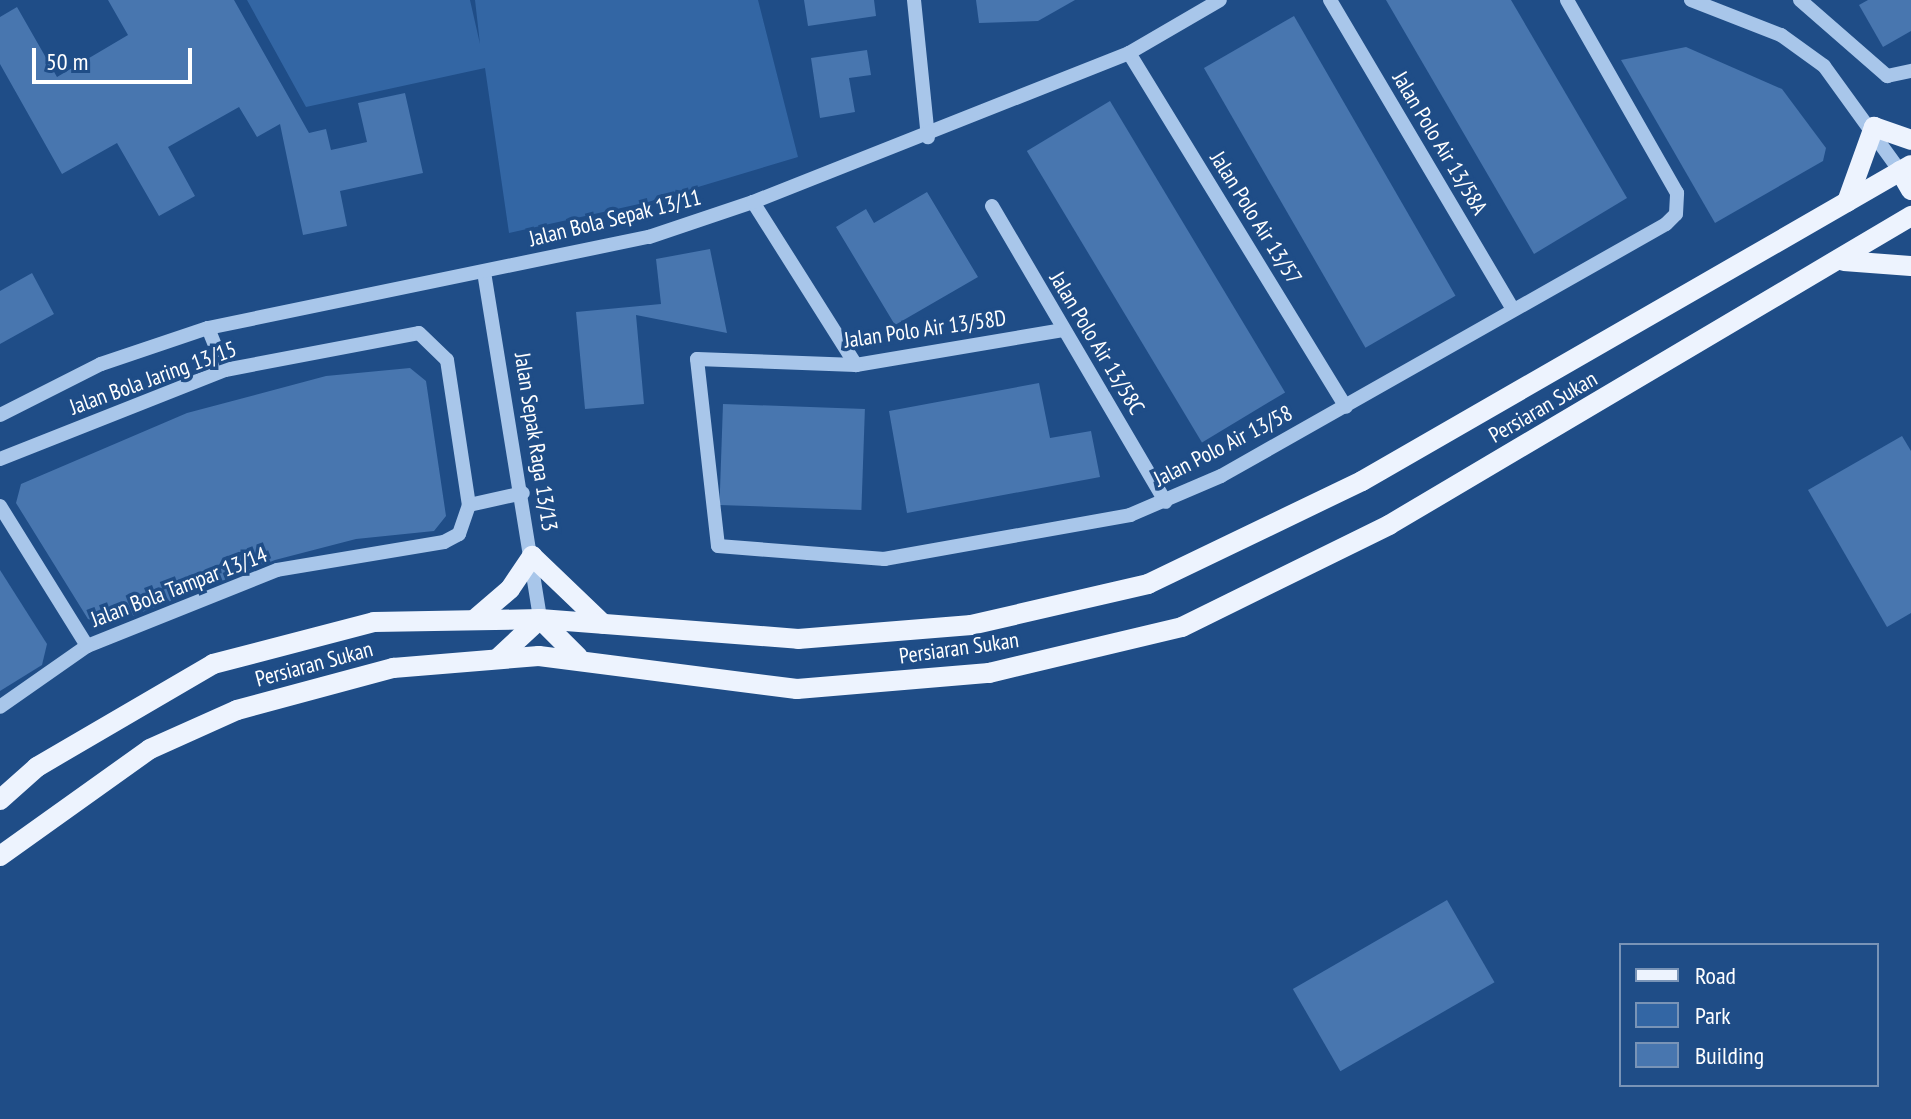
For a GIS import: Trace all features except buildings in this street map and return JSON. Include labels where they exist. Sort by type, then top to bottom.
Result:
[{"type":"main road","points":[[1847,202],[1874,127],[1911,140]]},
{"type":"main road","points":[[1906,168],[1911,190]]},
{"type":"main road","name":"Persiaran Sukan","points":[[0,800],[37,767],[213,664],[374,622],[540,619],[798,639],[971,625],[1148,584],[1362,481],[1906,168]]},
{"type":"main road","name":"Persiaran Sukan","points":[[0,856],[126,763],[237,710],[393,668],[498,658],[585,661],[797,689],[989,673],[1182,627],[1389,525],[1911,216]]},
{"type":"main road","points":[[1838,262],[1911,266]]},
{"type":"main road","points":[[475,619],[510,589],[532,556],[603,624]]},
{"type":"main road","points":[[498,658],[540,619],[552,639],[585,661]]},
{"type":"street","points":[[914,0],[928,137]]},
{"type":"street","name":"Jalan Bola Sepak 13/11","points":[[0,415],[101,364],[208,328],[649,237],[753,202],[928,137],[1129,53],[1220,0]]},
{"type":"street","name":"Jalan Polo Air 13/58A","points":[[1330,0],[1513,309]]},
{"type":"street","name":"Jalan Polo Air 13/58","points":[[718,546],[884,559],[1009,541],[1166,502],[1346,407],[1666,224],[1676,214],[1677,193],[1567,0]]},
{"type":"street","points":[[1691,0],[1781,35],[1824,66],[1906,168]]},
{"type":"street","points":[[1800,0],[1887,76],[1911,71]]},
{"type":"street","name":"Jalan Polo Air 13/57","points":[[1129,53],[1346,407]]},
{"type":"street","points":[[753,202],[856,365]]},
{"type":"street","name":"Jalan Polo Air 13/58C","points":[[992,206],[1166,502]]},
{"type":"street","name":"Jalan Sepak Raga 13/13","points":[[484,272],[523,493],[540,619]]},
{"type":"street","points":[[208,328],[225,370]]},
{"type":"street","name":"Jalan Polo Air 13/58D","points":[[718,546],[697,359],[856,365],[1063,330]]},
{"type":"street","name":"Jalan Bola Jaring 13/15","points":[[0,459],[225,370],[419,333],[447,360],[469,505]]},
{"type":"street","points":[[469,505],[523,493]]},
{"type":"street","name":"Jalan Bola Tampar 13/14","points":[[0,707],[87,646],[277,570],[444,542],[459,534],[469,505]]},
{"type":"street","points":[[0,506],[87,646]]},
{"type":"green space","points":[[247,0],[470,0],[480,44],[475,0],[758,0],[798,157],[648,202],[509,233],[485,68],[306,107]]}]
